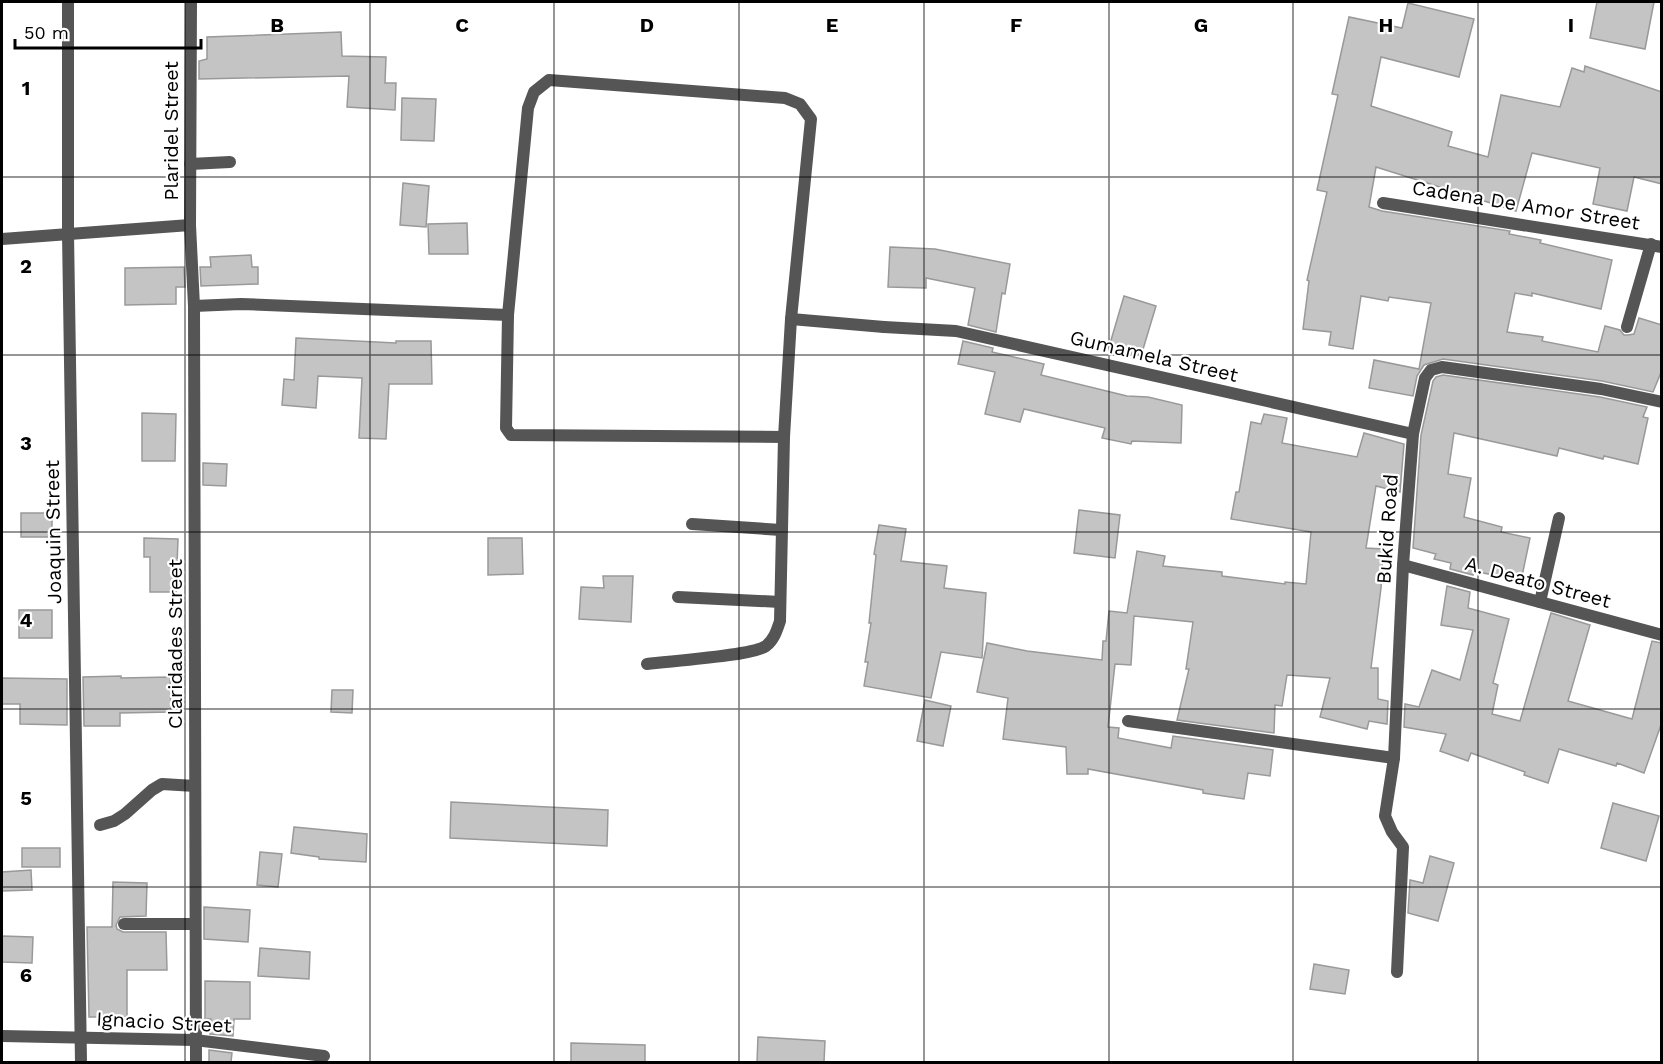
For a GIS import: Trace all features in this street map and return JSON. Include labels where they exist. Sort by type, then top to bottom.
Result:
[{"type":"street","name":"Joaquin Street","points":[[68,2],[68,234],[81,1062]]},
{"type":"street","name":"Plaridel Street","points":[[190,225],[191,2]]},
{"type":"street","points":[[647,664],[744,653],[765,647],[778,629],[790,319],[811,118],[800,104],[785,98],[549,80],[534,92],[528,108],[508,315],[506,428],[511,435],[784,437]]},
{"type":"street","points":[[190,164],[230,162]]},
{"type":"street","name":"Cadena De Amor Street","points":[[1383,203],[1656,246]]},
{"type":"street","points":[[2,238],[190,225]]},
{"type":"street","name":"Claridades Street","points":[[190,225],[194,306],[196,1062]]},
{"type":"street","points":[[1627,327],[1656,246]]},
{"type":"street","points":[[194,306],[241,304],[508,315]]},
{"type":"street","name":"Gumamela Street","points":[[790,319],[956,331],[1413,434]]},
{"type":"street","name":"Bukid Road","points":[[1397,972],[1403,847],[1392,832],[1385,816],[1394,758],[1403,565],[1413,434],[1425,378],[1431,370],[1442,367],[1590,387],[1662,402]]},
{"type":"street","points":[[1540,602],[1559,518]]},
{"type":"street","points":[[692,524],[781,530]]},
{"type":"street","name":"A. Deato Street","points":[[1403,565],[1662,635]]},
{"type":"street","points":[[678,597],[780,602]]},
{"type":"street","points":[[1128,721],[1394,758]]},
{"type":"street","points":[[100,825],[114,821],[125,814],[162,784],[195,786]]},
{"type":"street","points":[[124,924],[195,924]]},
{"type":"street","name":"Ignacio Street","points":[[2,1036],[195,1040],[324,1056]]},
{"type":"building","points":[[1597,2],[1654,2],[1645,49],[1590,38]]},
{"type":"building","points":[[1408,3],[1474,19],[1459,77],[1381,57],[1371,106],[1452,132],[1448,146],[1488,157],[1501,95],[1560,107],[1572,68],[1584,72],[1585,66],[1662,92],[1662,184],[1634,177],[1627,211],[1593,204],[1600,168],[1532,153],[1516,211],[1376,167],[1369,207],[1510,231],[1509,234],[1541,240],[1540,243],[1612,260],[1601,309],[1532,293],[1532,296],[1515,293],[1507,332],[1543,337],[1542,341],[1598,352],[1605,326],[1628,335],[1634,334],[1639,318],[1662,325],[1662,370],[1653,392],[1602,381],[1443,359],[1424,365],[1417,376],[1413,396],[1369,388],[1374,360],[1419,369],[1431,303],[1389,297],[1388,301],[1361,296],[1353,349],[1329,345],[1331,332],[1303,329],[1309,281],[1307,280],[1327,192],[1317,190],[1338,95],[1332,94],[1349,17],[1402,28]]},
{"type":"building","points":[[341,32],[342,56],[386,57],[385,83],[396,83],[395,110],[347,107],[349,76],[199,79],[199,61],[207,59],[207,37]]},
{"type":"building","points":[[402,98],[436,99],[434,141],[401,140]]},
{"type":"building","points":[[403,183],[429,186],[426,227],[400,225]]},
{"type":"building","points":[[467,223],[468,254],[429,254],[428,224]]},
{"type":"building","points":[[890,247],[935,249],[1010,264],[1005,294],[1002,293],[996,332],[968,325],[975,288],[926,278],[926,288],[888,287]]},
{"type":"building","points":[[251,255],[252,267],[258,267],[258,284],[201,286],[200,267],[211,267],[210,257]]},
{"type":"building","points":[[184,267],[185,287],[176,287],[176,304],[125,305],[125,268]]},
{"type":"building","points":[[1124,296],[1156,306],[1141,356],[1109,347]]},
{"type":"building","points":[[296,338],[396,343],[396,341],[431,341],[432,384],[389,384],[386,439],[359,438],[362,378],[318,376],[316,408],[282,405],[284,379],[294,380]]},
{"type":"building","points":[[963,341],[993,348],[992,352],[1044,364],[1041,375],[1127,396],[1148,397],[1182,405],[1181,443],[1132,441],[1131,444],[1102,438],[1105,428],[1024,409],[1020,422],[985,414],[995,372],[958,364]]},
{"type":"building","points":[[1443,375],[1600,397],[1647,407],[1643,417],[1648,418],[1638,464],[1604,456],[1603,459],[1559,448],[1557,456],[1454,433],[1448,474],[1471,478],[1464,517],[1502,527],[1501,532],[1530,538],[1521,581],[1474,571],[1473,575],[1450,569],[1451,563],[1434,559],[1436,554],[1413,548],[1421,435],[1433,381],[1436,377]]},
{"type":"building","points":[[142,413],[176,414],[175,461],[142,461]]},
{"type":"building","points":[[1264,414],[1287,418],[1282,443],[1357,457],[1364,433],[1404,444],[1400,492],[1376,486],[1366,548],[1383,549],[1381,588],[1371,668],[1378,668],[1378,699],[1388,701],[1387,724],[1369,721],[1367,729],[1320,717],[1330,678],[1287,675],[1282,706],[1275,705],[1274,733],[1177,720],[1189,669],[1186,669],[1193,622],[1134,616],[1131,665],[1115,664],[1108,727],[1119,728],[1118,738],[1171,748],[1173,736],[1273,750],[1270,776],[1248,773],[1244,799],[1203,793],[1203,790],[1088,769],[1088,774],[1067,774],[1066,747],[1003,739],[1008,698],[977,692],[987,643],[1027,651],[1102,660],[1109,611],[1127,613],[1137,551],[1165,556],[1163,566],[1222,572],[1222,576],[1285,584],[1285,582],[1306,584],[1311,532],[1231,519],[1236,492],[1239,492],[1251,422],[1261,424]]},
{"type":"building","points":[[203,463],[227,464],[226,486],[203,485]]},
{"type":"building","points":[[1079,510],[1120,515],[1115,558],[1074,553]]},
{"type":"building","points":[[21,513],[52,513],[52,537],[21,537]]},
{"type":"building","points":[[879,525],[906,529],[901,561],[947,566],[944,588],[986,593],[982,658],[941,652],[931,698],[864,686],[871,623],[869,623],[876,555],[874,554]]},
{"type":"building","points":[[144,538],[178,539],[176,592],[150,592],[150,557],[144,557]]},
{"type":"building","points":[[488,538],[522,538],[523,574],[488,575]]},
{"type":"building","points":[[603,576],[633,576],[631,622],[579,619],[581,587],[604,588]]},
{"type":"building","points":[[1447,586],[1470,592],[1468,608],[1509,619],[1493,683],[1498,685],[1492,714],[1520,721],[1551,613],[1590,625],[1568,701],[1632,719],[1652,641],[1662,643],[1662,722],[1644,773],[1617,763],[1616,766],[1559,749],[1548,783],[1524,775],[1525,772],[1471,753],[1468,761],[1440,751],[1446,734],[1404,727],[1405,704],[1419,707],[1432,670],[1460,680],[1473,630],[1441,625]]},
{"type":"building","points":[[19,610],[52,610],[52,638],[19,638]]},
{"type":"building","points":[[121,676],[121,678],[170,677],[171,712],[120,713],[120,726],[84,726],[83,677]]},
{"type":"building","points":[[2,678],[67,679],[67,725],[20,724],[20,704],[2,704]]},
{"type":"building","points":[[332,690],[353,690],[352,713],[331,712]]},
{"type":"building","points":[[925,700],[951,706],[943,746],[917,741]]},
{"type":"building","points":[[451,802],[608,810],[607,846],[450,838]]},
{"type":"building","points":[[1613,803],[1659,816],[1646,861],[1601,848]]},
{"type":"building","points":[[294,827],[367,834],[366,862],[319,859],[319,857],[291,853]]},
{"type":"building","points":[[22,848],[60,848],[60,867],[22,867]]},
{"type":"building","points":[[260,852],[282,854],[278,887],[257,885]]},
{"type":"building","points":[[1430,856],[1454,863],[1438,921],[1408,913],[1410,880],[1423,883]]},
{"type":"building","points":[[31,870],[32,890],[2,891],[2,872]]},
{"type":"building","points":[[113,882],[147,883],[146,916],[120,917],[116,925],[117,929],[123,932],[166,932],[167,970],[127,970],[127,1017],[89,1017],[87,927],[112,927]]},
{"type":"building","points":[[204,907],[250,910],[248,942],[204,939]]},
{"type":"building","points":[[2,936],[33,937],[32,963],[2,962]]},
{"type":"building","points":[[260,948],[310,952],[309,979],[258,976]]},
{"type":"building","points":[[1314,964],[1349,970],[1345,994],[1310,989]]},
{"type":"building","points":[[205,981],[250,982],[250,1019],[234,1019],[233,1036],[210,1034],[211,1019],[205,1019]]},
{"type":"building","points":[[758,1037],[825,1041],[824,1062],[757,1062]]},
{"type":"building","points":[[571,1043],[645,1045],[645,1062],[571,1062]]},
{"type":"building","points":[[209,1050],[232,1053],[231,1062],[209,1062]]}]
